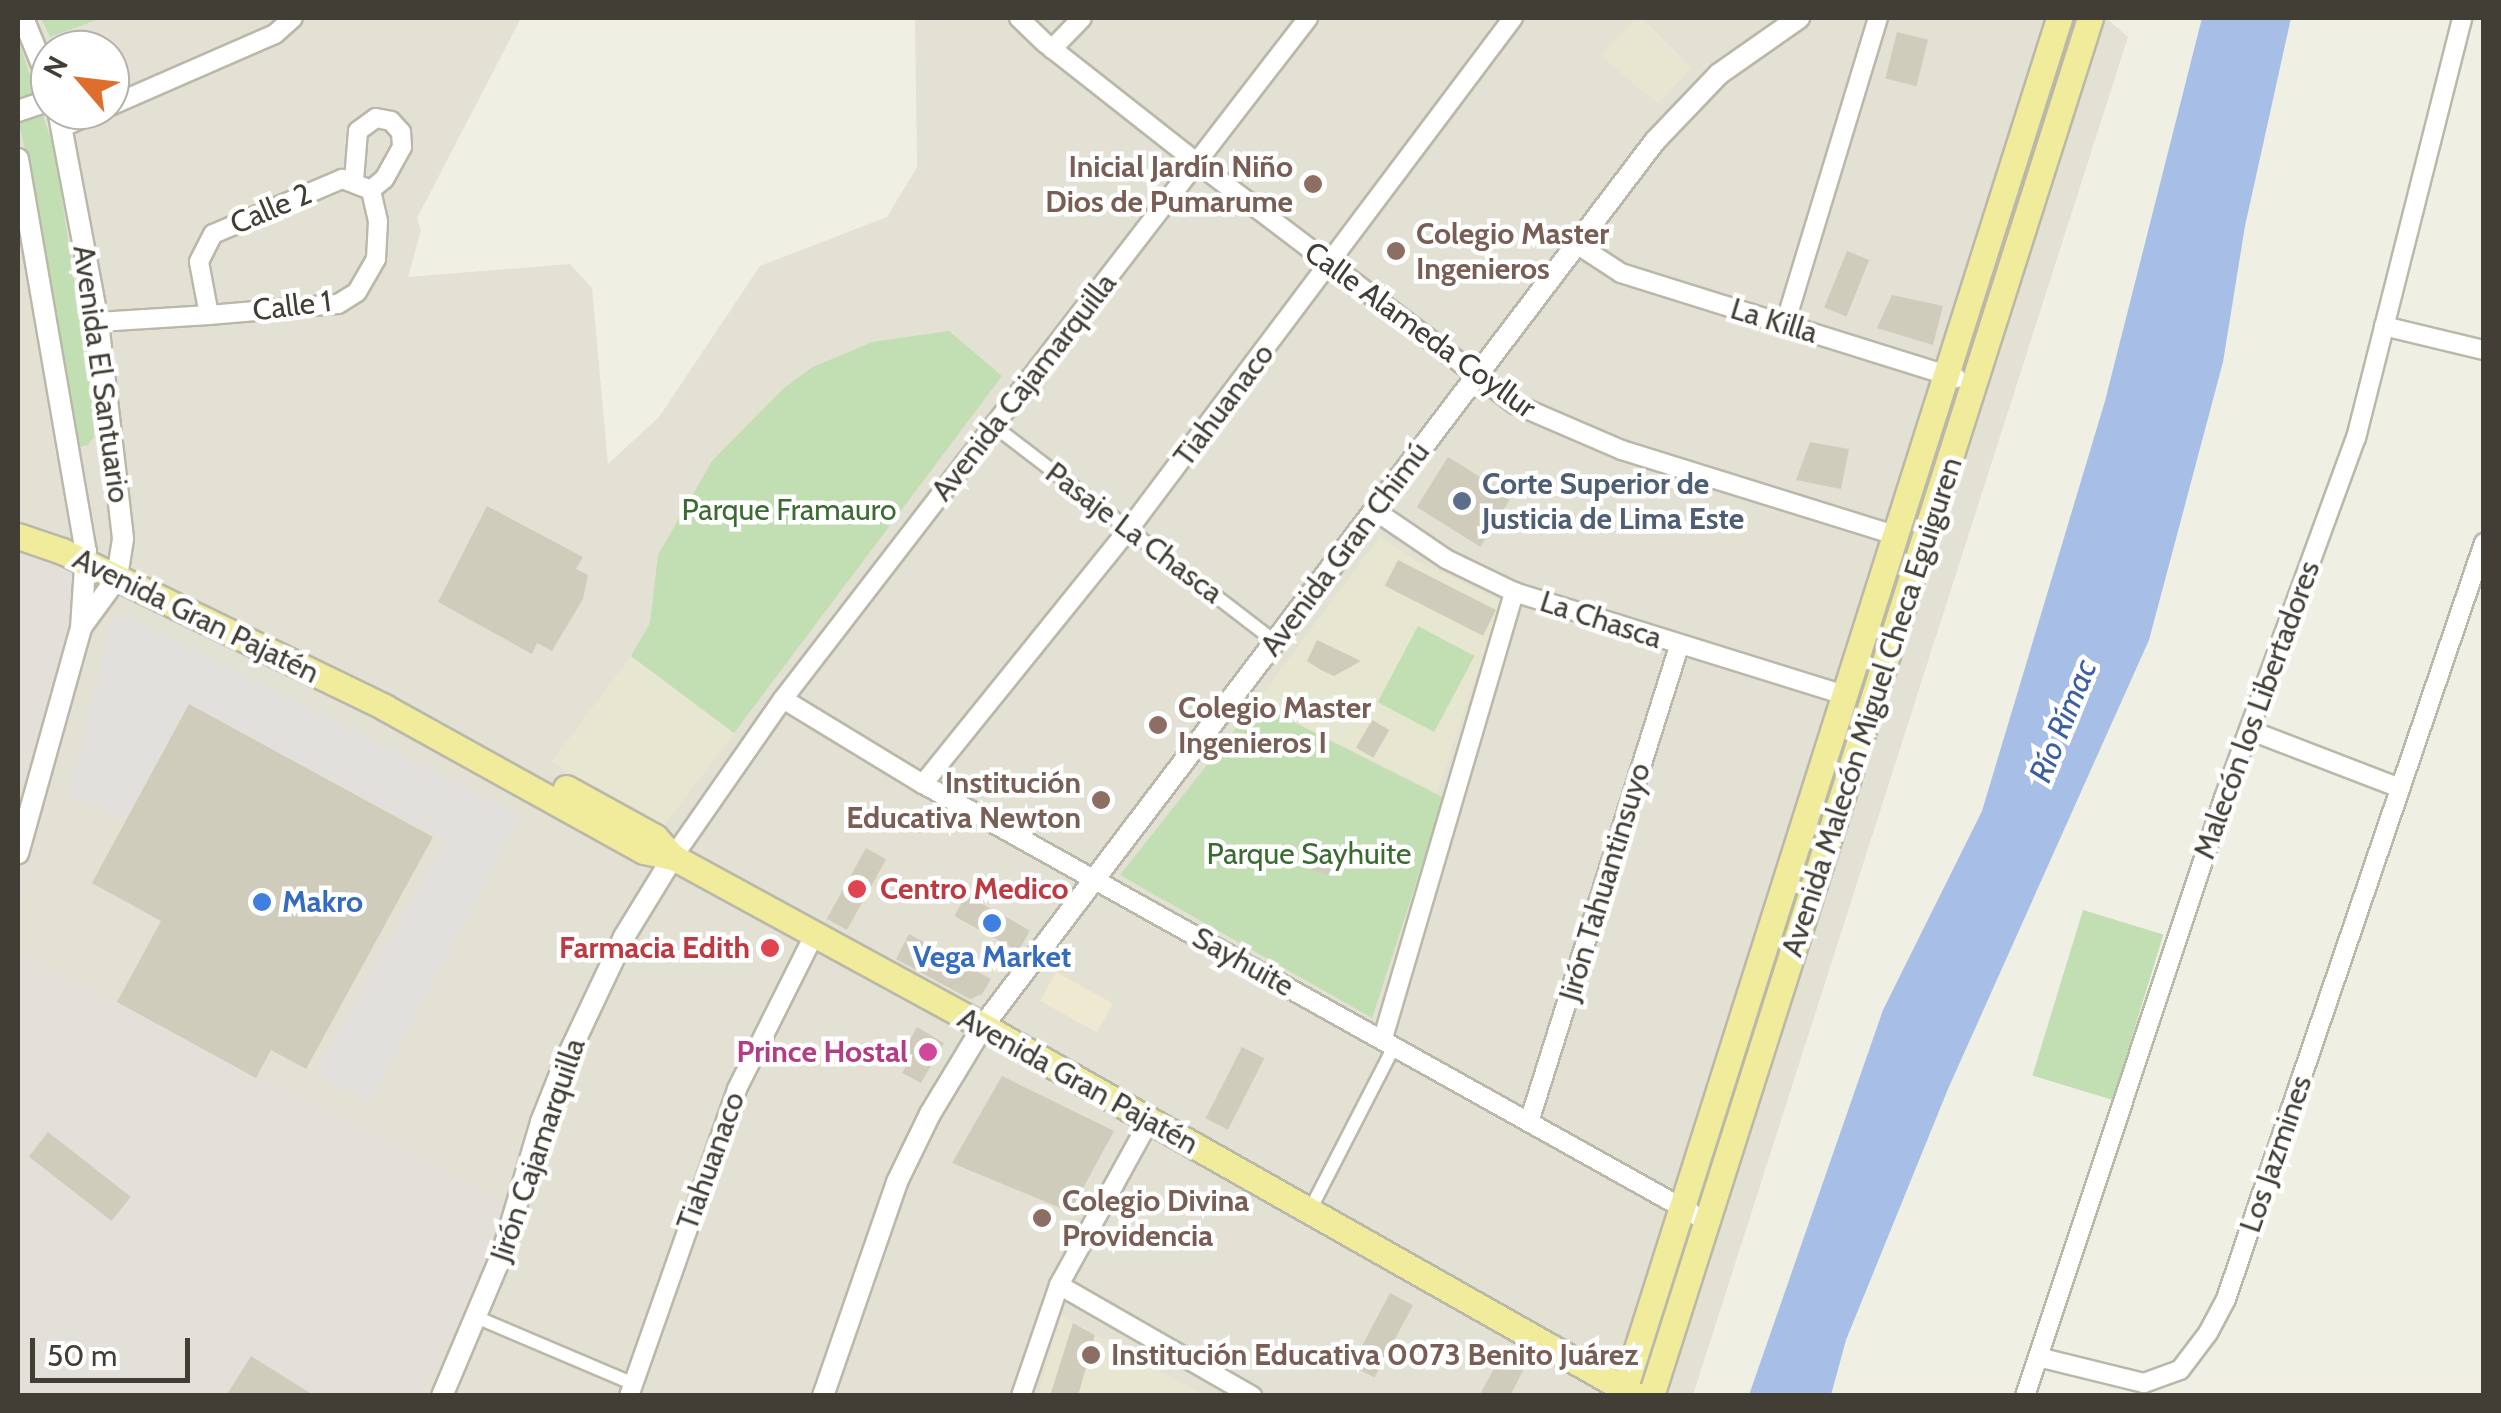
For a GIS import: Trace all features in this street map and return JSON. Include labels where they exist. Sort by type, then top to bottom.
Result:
[{"type":"main road","name":"Avenida Malecón Miguel Checa Eguiguren","points":[[1628,1393],[1678,1205],[1948,375],[2059,18]]},
{"type":"main road","name":"Avenida Malecón Miguel Checa Eguiguren","points":[[1651,1396],[2090,18]]},
{"type":"main road","name":"Avenida Gran Pajatén","points":[[18,536],[119,572],[384,707],[644,851],[673,857],[984,1026],[1628,1393]]},
{"type":"street","points":[[130,97],[274,34],[293,18]]},
{"type":"street","name":"Calle Alameda Coyllur","points":[[1019,18],[1052,49],[1330,266],[1515,404],[1581,436],[1895,535]]},
{"type":"street","points":[[1052,49],[1082,18]]},
{"type":"street","name":"Avenida Cajamarquilla","points":[[673,857],[783,699],[1308,18]]},
{"type":"street","name":"Tiahuanaco","points":[[923,784],[1129,530],[1514,18]]},
{"type":"street","name":"Avenida Gran Chimú","points":[[826,1395],[897,1182],[930,1114],[984,1026],[1684,107],[1750,48],[1798,18]]},
{"type":"street","points":[[1785,324],[1878,18]]},
{"type":"street","name":"Malecón los Libertadores","points":[[2025,1396],[2249,730],[2356,438],[2462,18]]},
{"type":"street","name":"Avenida El Santuario","points":[[62,130],[98,322],[123,539],[119,572],[80,628]]},
{"type":"street","name":"Avenida El Santuario","points":[[18,159],[23,216],[78,555],[80,628],[18,853]]},
{"type":"street","name":"Calle 2","points":[[208,315],[199,262],[213,234],[328,184],[362,185]]},
{"type":"street","name":"Calle 1","points":[[98,322],[338,304],[357,292],[376,259],[378,220],[362,185]]},
{"type":"street","name":"La Killa","points":[[1578,244],[1621,273],[1976,384]]},
{"type":"street","points":[[2384,326],[2484,350]]},
{"type":"street","name":"Pasaje La Chasca","points":[[994,426],[1274,641]]},
{"type":"street","name":"La Chasca","points":[[1374,510],[1446,559],[1514,592],[1844,695]]},
{"type":"street","name":"Los Jazmines","points":[[2038,1358],[2144,1383],[2180,1370],[2208,1333],[2226,1299],[2484,544]]},
{"type":"street","points":[[1309,1212],[1389,1042],[1514,592]]},
{"type":"street","name":"Jirón Tahuantinsuyo","points":[[1530,1119],[1680,645]]},
{"type":"street","name":"Sayhuite","points":[[783,699],[923,784],[1706,1220]]},
{"type":"street","points":[[2249,730],[2400,788]]},
{"type":"street","name":"Jirón Cajamarquilla","points":[[442,1396],[502,1254],[541,1122],[564,1064],[624,937],[673,857]]},
{"type":"street","name":"Tiahuanaco","points":[[632,1390],[737,1088],[814,935]]},
{"type":"street","points":[[1021,1396],[1058,1284],[1149,1121]]},
{"type":"street","points":[[1058,1284],[1252,1396]]},
{"type":"street","points":[[476,1317],[632,1390]]},
{"type":"shaded area","points":[[18,18],[521,18],[417,218],[421,230],[408,277],[570,264],[592,288],[608,464],[659,417],[760,266],[887,217],[917,167],[915,18],[2106,18],[2128,37],[1693,1395],[18,1395]]},
{"type":"shaded area","points":[[1637,18],[1642,18],[1691,68],[1658,104],[1600,55]]},
{"type":"shaded area","points":[[1380,536],[1415,560],[1501,601],[1437,793],[1256,703]]},
{"type":"shaded area","points":[[18,540],[100,572],[18,920]]},
{"type":"shaded area","points":[[128,616],[521,816],[369,1103],[315,1075],[445,840],[190,705],[125,821],[69,796],[113,617]]},
{"type":"shaded area","points":[[631,656],[734,734],[655,838],[552,761]]},
{"type":"shaded area","points":[[18,951],[515,1207],[424,1395],[18,1395]]},
{"type":"shaded area","points":[[1056,972],[1113,1004],[1097,1032],[1040,1001]]},
{"type":"shaded area","name":"Institución Educativa 0073 Benito Juárez","points":[[1061,1315],[1204,1395],[1038,1396]]},
{"type":"green space","points":[[41,18],[102,18],[69,30],[47,30]]},
{"type":"green space","points":[[18,39],[30,76],[30,130],[48,130],[55,152],[94,414],[94,437],[88,445],[79,447],[69,438],[40,220],[18,118]]},
{"type":"green space","name":"Parque Framauro","points":[[949,331],[1002,376],[734,733],[631,656],[650,623],[658,555],[712,461],[783,389],[811,368],[872,342]]},
{"type":"green space","points":[[1418,626],[1475,656],[1434,732],[1378,702]]},
{"type":"green space","name":"Parque Sayhuite","points":[[1256,703],[1444,798],[1372,1018],[1120,875]]},
{"type":"green space","points":[[2083,910],[2163,935],[2113,1100],[2032,1075]]},
{"type":"water","name":"Río Rímac","points":[[2202,18],[2291,18],[2245,226],[2223,362],[2149,640],[1948,1089],[1846,1340],[1831,1395],[1749,1395],[1883,1010],[1982,811],[2105,401]]},
{"type":"building","points":[[1897,32],[1928,40],[1916,86],[1885,79]]},
{"type":"building","points":[[1847,251],[1869,260],[1846,317],[1824,308]]},
{"type":"building","points":[[1892,295],[1943,306],[1933,345],[1877,328]]},
{"type":"building","points":[[1810,442],[1849,449],[1841,489],[1796,480]]},
{"type":"building","name":"Corte Superior de Justicia de Lima Este","points":[[1448,457],[1512,497],[1480,547],[1417,507]]},
{"type":"building","points":[[487,506],[583,557],[576,569],[588,575],[583,599],[552,651],[537,643],[532,654],[438,602]]},
{"type":"building","points":[[1398,560],[1496,610],[1483,636],[1385,586]]},
{"type":"building","points":[[1317,640],[1361,661],[1334,676],[1319,669],[1307,661]]},
{"type":"building","name":"Makro","points":[[189,704],[433,837],[306,1069],[271,1050],[256,1078],[117,1002],[161,921],[92,883]]},
{"type":"building","points":[[1372,720],[1389,730],[1373,758],[1356,748]]},
{"type":"building","points":[[1319,846],[1335,851],[1328,875],[1312,870]]},
{"type":"building","name":"Centro Medico","points":[[866,848],[886,859],[847,930],[827,919]]},
{"type":"building","name":"Vega Market","points":[[966,895],[1030,930],[1018,951],[954,916]]},
{"type":"building","points":[[909,934],[991,979],[982,994],[970,999],[896,959]]},
{"type":"building","points":[[917,1027],[944,1043],[921,1083],[902,1073],[906,1066],[898,1062]]},
{"type":"building","points":[[1242,1047],[1264,1058],[1228,1130],[1206,1118]]},
{"type":"building","points":[[1002,1076],[1114,1131],[1070,1212],[952,1163]]},
{"type":"building","points":[[48,1132],[131,1197],[112,1221],[29,1156]]},
{"type":"building","points":[[1390,1293],[1413,1305],[1374,1378],[1352,1365]]},
{"type":"building","points":[[1073,1323],[1095,1335],[1078,1396],[1050,1396]]},
{"type":"building","points":[[251,1356],[315,1396],[226,1396]]},
{"type":"building","points":[[1501,1356],[1524,1369],[1510,1396],[1479,1396]]},
{"type":"place","name":"Inicial Jardín Niño Dios de Pumarume","points":[[1313,184]]},
{"type":"place","name":"Colegio Master Ingenieros","points":[[1396,251]]},
{"type":"place","name":"Corte Superior de Justicia de Lima Este","points":[[1462,501]]},
{"type":"place","name":"Colegio Master Ingenieros I","points":[[1158,725]]},
{"type":"place","name":"Institución Educativa Newton","points":[[1101,800]]},
{"type":"place","name":"Centro Medico","points":[[857,889]]},
{"type":"place","name":"Makro","points":[[262,902]]},
{"type":"place","name":"Vega Market","points":[[992,923]]},
{"type":"place","name":"Farmacia Edith","points":[[770,948]]},
{"type":"place","name":"Prince Hostal","points":[[928,1052]]},
{"type":"place","name":"Colegio Divina Providencia","points":[[1042,1218]]},
{"type":"place","name":"Institución Educativa 0073 Benito Juárez","points":[[1091,1355]]}]
